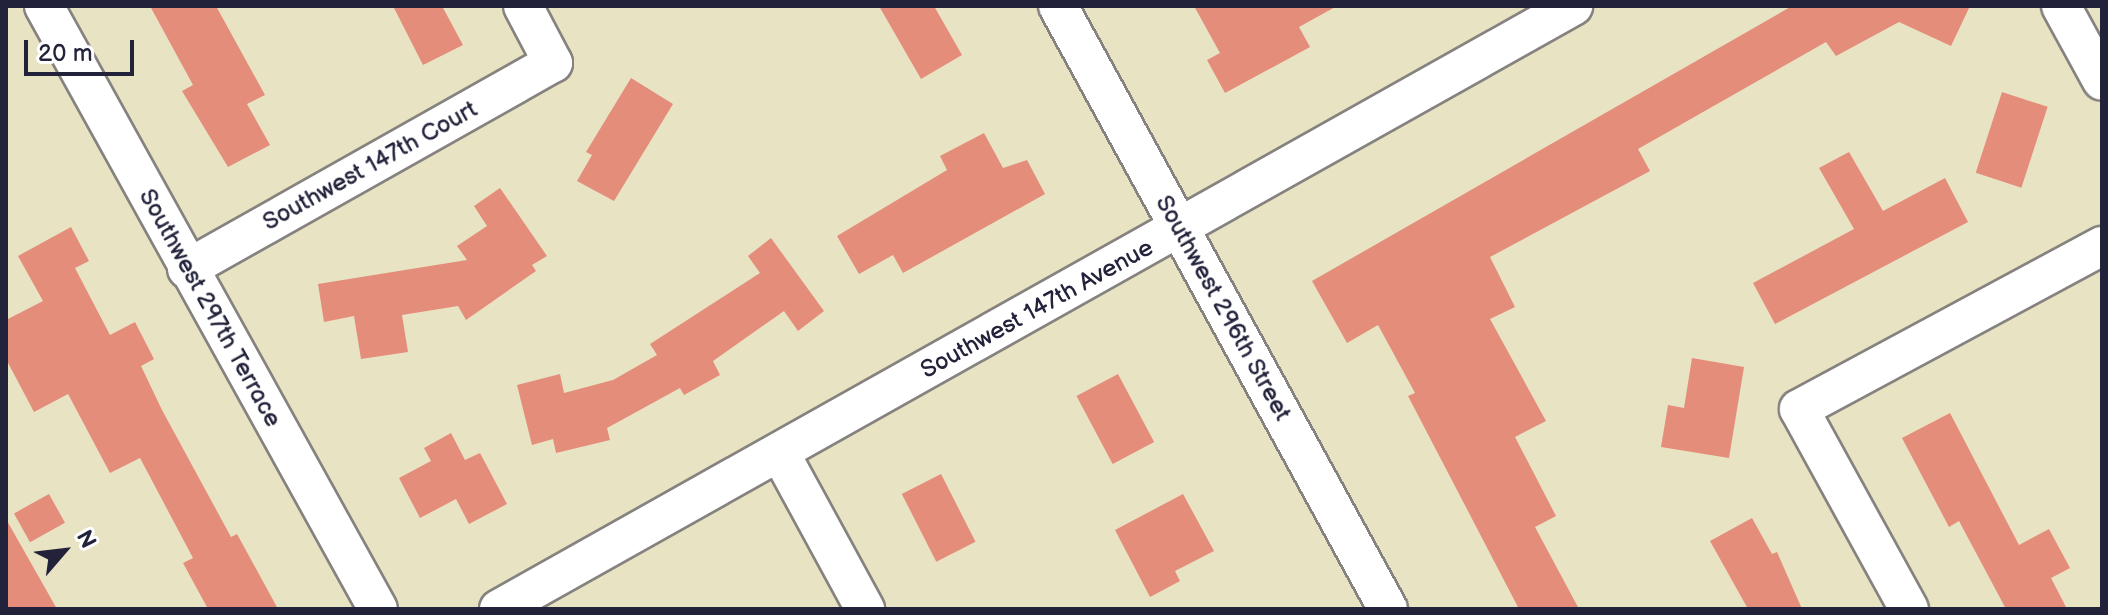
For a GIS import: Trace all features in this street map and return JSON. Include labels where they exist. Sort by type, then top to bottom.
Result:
[{"type":"street","name":"Southwest 297th Terrace","points":[[44,6],[378,609]]},
{"type":"street","name":"Southwest 147th Court","points":[[187,269],[553,63],[523,6]]},
{"type":"street","name":"Southwest 296th Street","points":[[1058,6],[1388,609]]},
{"type":"street","name":"Southwest 147th Avenue","points":[[499,609],[1573,6]]},
{"type":"street","points":[[2061,6],[2102,81]]},
{"type":"street","points":[[1909,609],[1799,409],[2102,246]]},
{"type":"street","points":[[780,453],[865,609]]},
{"type":"building","points":[[150,6],[216,6],[265,95],[247,104],[270,145],[228,167],[182,91],[193,85]]},
{"type":"building","points":[[393,6],[442,6],[463,45],[423,65]]},
{"type":"building","points":[[879,6],[934,6],[962,55],[921,79]]},
{"type":"building","points":[[1194,6],[1337,6],[1299,27],[1310,47],[1225,93],[1207,60],[1220,53]]},
{"type":"building","points":[[1792,6],[1970,6],[1951,46],[1899,22],[1836,56],[1826,42],[1638,149],[1650,171],[1490,257],[1515,307],[1490,319],[1546,421],[1515,437],[1556,516],[1535,527],[1579,609],[1519,609],[1408,396],[1415,393],[1378,325],[1347,343],[1312,281]]},
{"type":"building","points":[[631,78],[673,104],[614,201],[577,181],[592,155],[586,152]]},
{"type":"building","points":[[2002,92],[2048,107],[2021,188],[1976,173]]},
{"type":"building","points":[[984,133],[1003,168],[1027,160],[1045,194],[903,273],[893,255],[859,274],[837,236],[947,170],[940,156]]},
{"type":"building","points":[[1849,152],[1883,211],[1945,178],[1968,222],[1775,324],[1753,283],[1854,229],[1819,168]]},
{"type":"building","points":[[500,188],[547,256],[532,265],[536,271],[466,320],[458,306],[402,315],[408,352],[361,359],[354,316],[324,322],[318,284],[467,260],[457,246],[487,226],[474,206]]},
{"type":"building","points":[[71,227],[89,261],[75,268],[110,335],[135,322],[154,359],[141,366],[162,410],[231,537],[237,534],[278,609],[208,609],[183,563],[193,558],[140,458],[110,473],[68,394],[34,412],[6,359],[6,320],[43,301],[18,256]]},
{"type":"building","points":[[771,238],[824,311],[798,331],[784,311],[713,361],[720,375],[684,395],[680,388],[607,428],[610,440],[556,453],[553,439],[532,445],[517,385],[560,374],[564,393],[613,380],[657,355],[650,344],[760,273],[748,256]]},
{"type":"building","points":[[1692,358],[1744,367],[1729,458],[1661,447],[1668,405],[1684,408]]},
{"type":"building","points":[[1118,374],[1154,442],[1113,464],[1077,396]]},
{"type":"building","points":[[1950,413],[2019,545],[2049,529],[2070,568],[2051,578],[2067,609],[2006,609],[1959,521],[1949,527],[1902,438]]},
{"type":"building","points":[[451,433],[465,460],[480,453],[507,504],[469,524],[456,499],[420,518],[399,478],[431,461],[424,448]]},
{"type":"building","points":[[941,474],[976,542],[936,562],[902,494]]},
{"type":"building","points":[[49,494],[65,523],[30,542],[14,513]]},
{"type":"building","points":[[1183,494],[1214,551],[1175,571],[1180,581],[1150,597],[1115,530]]},
{"type":"building","points":[[1752,518],[1772,554],[1777,552],[1802,609],[1748,609],[1710,541]]},
{"type":"building","points":[[6,519],[57,609],[6,609]]}]
